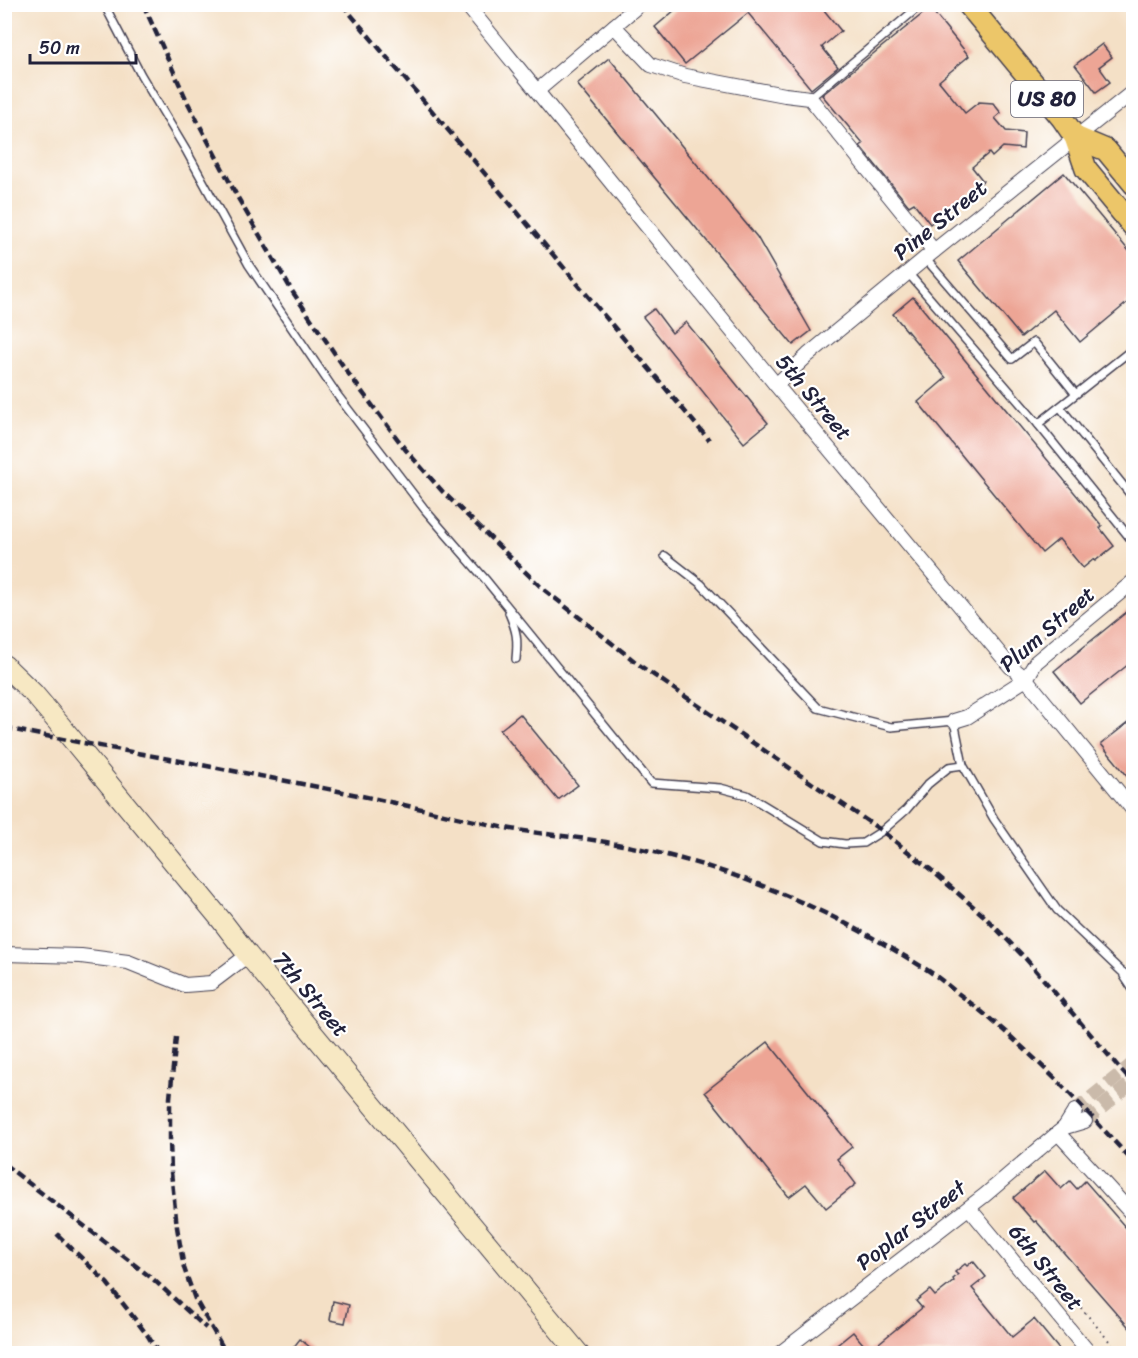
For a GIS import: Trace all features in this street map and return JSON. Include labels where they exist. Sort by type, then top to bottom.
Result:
[{"type":"main road","name":"US 80","points":[[968,4],[1062,117],[1075,137],[1086,169],[1134,227]]},
{"type":"main road","name":"US 80","points":[[1075,137],[1106,150],[1134,184]]},
{"type":"street","name":"5th Street","points":[[466,4],[776,385],[1010,666],[1026,679],[1134,811]]},
{"type":"street","points":[[537,91],[640,4]]},
{"type":"street","points":[[614,26],[651,65],[685,76],[810,98],[929,255]]},
{"type":"street","name":"Pine Street","points":[[776,385],[929,255],[1134,91]]},
{"type":"street","name":"Plum Street","points":[[954,721],[967,717],[1026,679],[1035,662],[1134,582]]},
{"type":"street","name":"7th Street","points":[[4,665],[34,694],[579,1353]]},
{"type":"street","points":[[4,954],[81,956],[128,962],[185,985],[211,983],[248,955]]},
{"type":"street","name":"Poplar Street","points":[[779,1353],[969,1208],[1062,1130],[1076,1111]]},
{"type":"street","name":"Poplar Street","points":[[1062,1130],[1085,1121]]},
{"type":"street","points":[[1062,1130],[1134,1216]]},
{"type":"street","name":"6th Street","points":[[969,1208],[1090,1353]]},
{"type":"lane","points":[[104,4],[141,75],[187,152],[249,265],[338,396],[426,511],[504,602],[651,783],[720,788],[747,795],[823,841],[845,844],[863,843],[882,831],[906,810],[928,784],[949,767],[963,765]]},
{"type":"lane","points":[[810,98],[922,4]]},
{"type":"lane","points":[[929,255],[1012,359],[1034,342],[1076,393]]},
{"type":"lane","points":[[908,273],[1038,424],[1134,543]]},
{"type":"lane","points":[[1038,424],[1134,348]]},
{"type":"lane","points":[[1060,407],[1134,499]]},
{"type":"lane","points":[[664,556],[701,584],[818,708],[891,727],[954,721],[963,765],[994,819],[1057,910],[1121,971],[1134,980]]},
{"type":"lane","points":[[504,602],[518,640],[516,659]]},
{"type":"lane","points":[[1121,971],[1134,991]]},
{"type":"path","points":[[1077,1303],[1120,1353]]},
{"type":"building","points":[[682,4],[819,4],[841,31],[822,47],[838,67],[811,89],[748,13],[685,64],[655,27]]},
{"type":"building","points":[[930,8],[969,56],[939,81],[965,113],[979,102],[993,103],[1001,113],[995,118],[1006,131],[1024,133],[1023,149],[1003,147],[992,157],[989,153],[972,167],[983,181],[930,224],[914,203],[909,206],[860,146],[863,144],[822,95]]},
{"type":"building","points":[[1102,44],[1112,57],[1099,67],[1110,82],[1096,92],[1075,65]]},
{"type":"building","points":[[609,58],[757,237],[811,331],[793,345],[577,84]]},
{"type":"building","points":[[1064,173],[1134,257],[1134,297],[1080,342],[1054,310],[1021,337],[958,261]]},
{"type":"building","points":[[913,297],[1102,526],[1100,528],[1114,546],[1095,561],[1094,559],[1083,568],[1059,539],[1042,553],[918,402],[946,378],[893,314]]},
{"type":"building","points":[[654,309],[672,333],[686,322],[768,423],[744,443],[643,317]]},
{"type":"building","points":[[1134,606],[1134,660],[1080,703],[1054,671]]},
{"type":"building","points":[[520,714],[578,785],[558,800],[500,730]]},
{"type":"building","points":[[1134,718],[1134,784],[1101,744]]},
{"type":"building","points":[[768,1042],[852,1147],[837,1159],[856,1184],[826,1208],[806,1184],[789,1197],[705,1092]]},
{"type":"building","points":[[1045,1171],[1061,1189],[1070,1181],[1077,1189],[1085,1181],[1134,1237],[1134,1333],[1013,1198]]},
{"type":"building","points":[[973,1261],[986,1277],[972,1288],[1012,1337],[1034,1319],[1062,1353],[827,1353],[853,1332],[869,1351],[922,1308],[916,1301],[930,1290],[935,1296],[954,1281],[953,1279],[958,1275],[955,1272]]},
{"type":"building","points":[[333,1301],[349,1305],[345,1323],[330,1320]]},
{"type":"building","points":[[300,1339],[317,1353],[289,1353]]},
{"type":"tunnel","points":[[1075,1111],[1134,1063]]},
{"type":"tunnel","points":[[1085,1121],[1134,1081]]},
{"type":"railway","points":[[143,4],[188,103],[238,198],[292,291],[348,373],[405,449],[443,492],[542,588],[642,667],[882,831],[930,869],[983,915],[1026,959],[1134,1085]]},
{"type":"railway","points":[[342,4],[709,440]]},
{"type":"railway","points":[[4,728],[318,787],[501,827],[606,842],[649,851],[690,861],[771,889],[849,925],[937,977],[1006,1032],[1072,1096],[1134,1163]]},
{"type":"railway","points":[[176,1037],[170,1098],[170,1139],[177,1227],[184,1268],[195,1299],[225,1351]]},
{"type":"railway","points":[[4,1164],[153,1279],[206,1328]]},
{"type":"railway","points":[[57,1234],[107,1283],[159,1354]]}]
